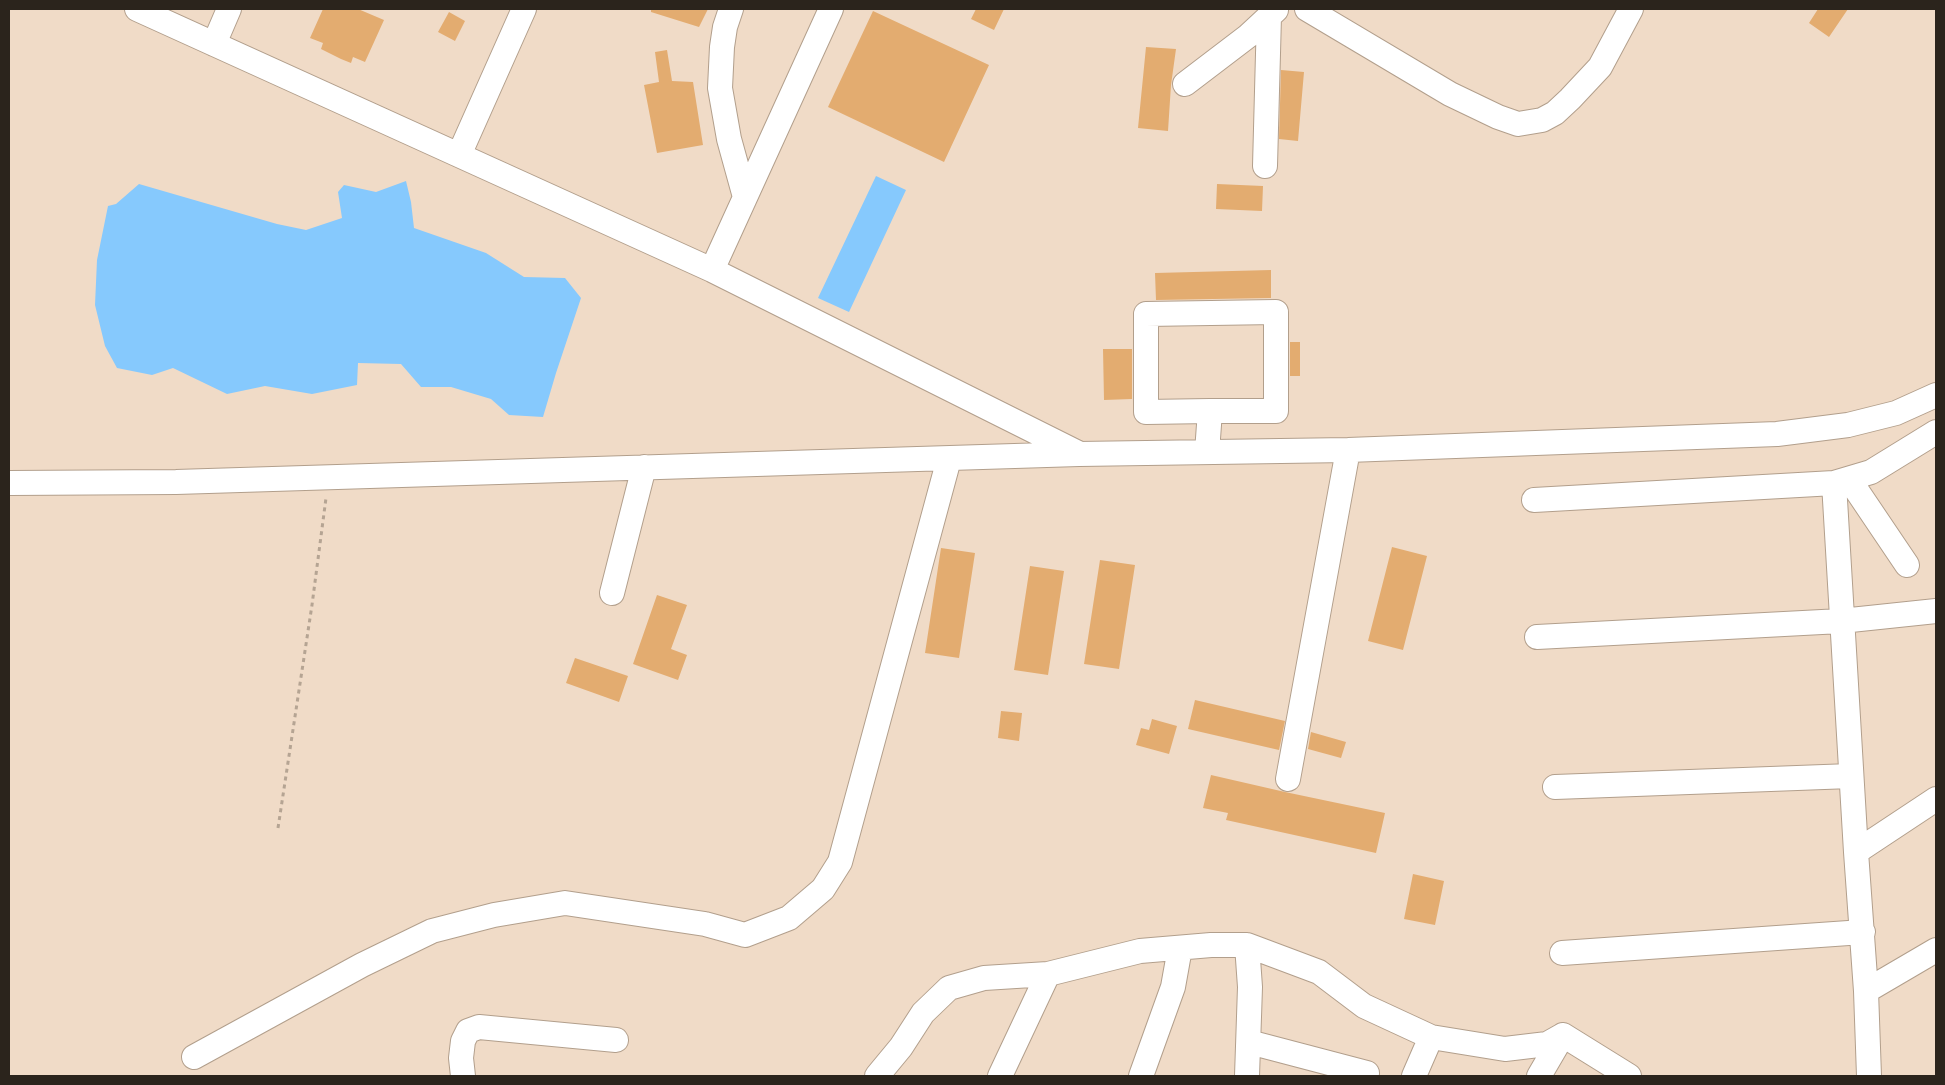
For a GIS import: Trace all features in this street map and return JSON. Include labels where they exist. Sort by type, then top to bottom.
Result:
[{"type":"street","points":[[137,9],[712,270],[1079,454]]},
{"type":"street","points":[[214,44],[230,9]]},
{"type":"street","points":[[459,155],[524,9]]},
{"type":"street","points":[[732,9],[725,27],[720,88],[729,139],[745,197]]},
{"type":"street","points":[[712,270],[831,9]]},
{"type":"street","points":[[1307,9],[1450,94],[1498,117],[1518,124],[1542,120],[1555,113],[1570,100],[1600,67],[1630,9]]},
{"type":"street","points":[[1185,84],[1248,36],[1273,13]]},
{"type":"street","points":[[1265,166],[1273,13]]},
{"type":"street","points":[[1276,312],[1276,411],[1210,411],[1146,412],[1146,314],[1276,312]]},
{"type":"street","points":[[9,483],[176,482],[1079,454],[1348,450],[1777,434],[1848,425],[1896,414],[1936,395]]},
{"type":"street","points":[[1207,452],[1210,411]]},
{"type":"street","points":[[1534,500],[1841,481],[1871,472],[1936,432]]},
{"type":"street","points":[[1288,779],[1348,450]]},
{"type":"street","points":[[194,1057],[362,965],[432,932],[494,915],[565,903],[705,924],[745,934],[789,918],[823,889],[840,862],[949,459]]},
{"type":"street","points":[[612,593],[644,466]]},
{"type":"street","points":[[1841,481],[1907,565]]},
{"type":"street","points":[[1841,481],[1841,621],[1863,932],[1869,1076]]},
{"type":"street","points":[[1537,637],[1841,621],[1936,612]]},
{"type":"street","points":[[1555,787],[1851,776]]},
{"type":"street","points":[[1856,852],[1936,800]]},
{"type":"street","points":[[1562,953],[1863,932]]},
{"type":"street","points":[[1247,945],[1250,987],[1247,1076]]},
{"type":"street","points":[[877,1076],[923,1013],[949,988],[984,978],[1048,974],[1140,950],[1247,945],[1319,972],[1364,1006],[1431,1037],[1505,1049],[1547,1044],[1563,1035]]},
{"type":"street","points":[[1141,1076],[1172,987],[1180,948]]},
{"type":"street","points":[[1866,991],[1936,950]]},
{"type":"street","points":[[1000,1076],[1048,974]]},
{"type":"street","points":[[463,1076],[461,1058],[463,1041],[468,1031],[480,1027],[616,1040]]},
{"type":"street","points":[[1539,1076],[1563,1035]]},
{"type":"street","points":[[1563,1035],[1629,1076]]},
{"type":"street","points":[[1414,1076],[1431,1037]]},
{"type":"street","points":[[1249,1042],[1367,1073]]},
{"type":"path","points":[[278,828],[312,605],[328,477]]},
{"type":"water","points":[[876,176],[906,190],[849,312],[818,298]]},
{"type":"water","points":[[406,181],[414,228],[486,253],[524,277],[565,278],[581,298],[543,417],[509,415],[491,399],[451,387],[421,387],[401,364],[358,363],[357,385],[312,394],[265,386],[227,394],[173,368],[152,375],[117,368],[105,346],[95,305],[97,260],[108,206],[116,204],[139,184],[277,224],[306,230],[342,218],[338,192],[344,185],[376,192]]},
{"type":"building","points":[[323,9],[358,9],[384,20],[365,62],[353,57],[351,63],[341,59],[321,49],[323,43],[310,38]]},
{"type":"building","points":[[651,9],[708,9],[699,27],[651,12]]},
{"type":"building","points":[[976,9],[1004,9],[994,30],[971,19]]},
{"type":"building","points":[[1818,9],[1848,9],[1829,37],[1809,23]]},
{"type":"building","points":[[873,11],[989,65],[944,162],[828,107]]},
{"type":"building","points":[[449,12],[465,21],[455,41],[438,32]]},
{"type":"building","points":[[1146,47],[1176,49],[1168,131],[1138,128]]},
{"type":"building","points":[[667,50],[672,81],[693,82],[703,145],[657,153],[644,85],[659,82],[655,52]]},
{"type":"building","points":[[1281,70],[1304,72],[1298,141],[1279,139]]},
{"type":"building","points":[[1217,184],[1263,186],[1262,211],[1216,209]]},
{"type":"building","points":[[1271,270],[1271,298],[1156,300],[1155,273]]},
{"type":"building","points":[[1290,342],[1300,342],[1300,376],[1290,376]]},
{"type":"building","points":[[1103,349],[1132,349],[1132,399],[1104,400]]},
{"type":"building","points":[[1392,547],[1427,556],[1403,650],[1368,641]]},
{"type":"building","points":[[941,548],[975,553],[959,658],[925,653]]},
{"type":"building","points":[[1100,560],[1135,565],[1119,669],[1084,664]]},
{"type":"building","points":[[1030,566],[1064,571],[1048,675],[1014,670]]},
{"type":"building","points":[[657,595],[687,605],[671,649],[687,655],[678,680],[633,664]]},
{"type":"building","points":[[575,658],[628,676],[619,702],[566,683]]},
{"type":"building","points":[[1195,700],[1285,721],[1279,750],[1188,729]]},
{"type":"building","points":[[1001,711],[1022,713],[1019,741],[998,738]]},
{"type":"building","points":[[1152,719],[1177,726],[1169,754],[1136,745],[1141,728],[1149,730]]},
{"type":"building","points":[[1311,732],[1346,742],[1341,758],[1308,749]]},
{"type":"building","points":[[1211,775],[1385,813],[1376,853],[1226,820],[1228,813],[1203,808]]},
{"type":"building","points":[[1413,874],[1444,881],[1435,925],[1404,919]]}]
